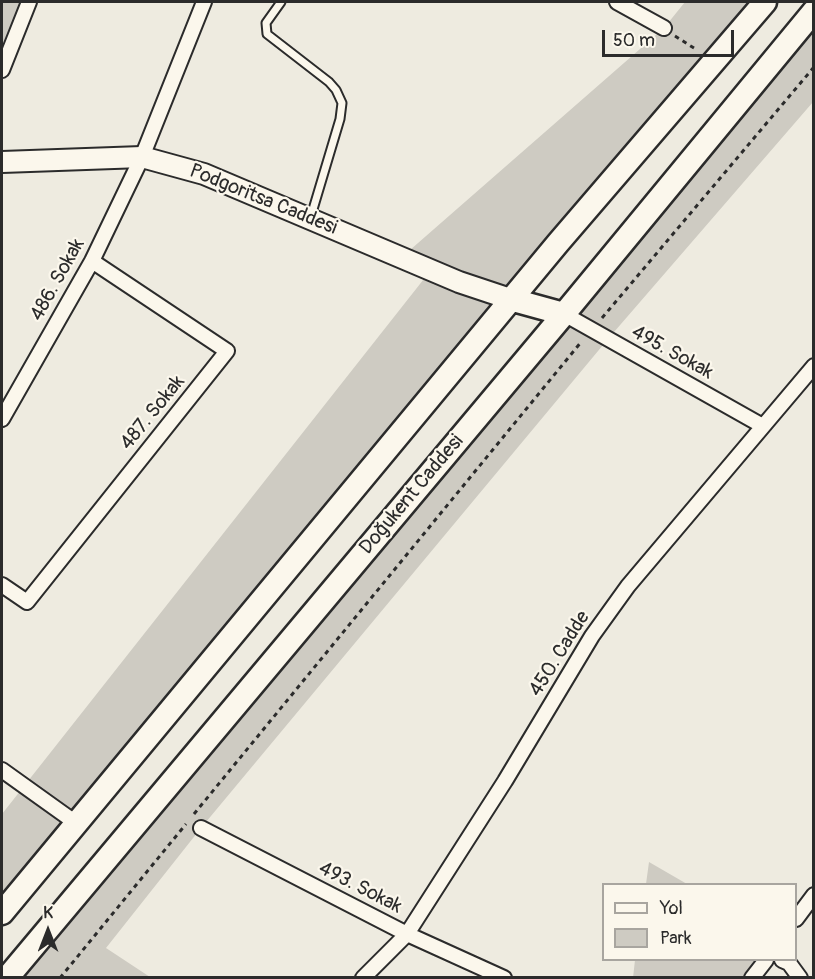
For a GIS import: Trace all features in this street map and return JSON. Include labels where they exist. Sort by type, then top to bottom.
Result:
[{"type":"main road","points":[[2,913],[558,243],[765,2]]},
{"type":"main road","name":"Doğukent Caddesi","points":[[7,978],[564,314],[813,10]]},
{"type":"main road","name":"Podgoritsa Caddesi","points":[[2,162],[142,157],[204,174],[459,282],[513,300]]},
{"type":"main road","points":[[513,300],[564,314]]},
{"type":"street","points":[[2,70],[29,2]]},
{"type":"street","name":"486. Sokak","points":[[2,419],[92,261],[142,157],[204,2]]},
{"type":"street","points":[[617,2],[664,28]]},
{"type":"street","name":"487. Sokak","points":[[2,585],[27,602],[227,351],[92,261]]},
{"type":"street","name":"495. Sokak","points":[[564,314],[761,425]]},
{"type":"street","name":"450. Cadde","points":[[363,978],[407,934],[505,781],[592,636],[628,586],[761,425],[813,366]]},
{"type":"street","points":[[2,770],[76,823]]},
{"type":"street","name":"493. Sokak","points":[[201,828],[407,934],[504,978]]},
{"type":"street","points":[[797,916],[813,894]]},
{"type":"street","points":[[752,978],[765,961]]},
{"type":"street","points":[[784,961],[789,963],[800,978]]},
{"type":"lane","points":[[281,2],[267,21],[267,34],[328,82],[336,90],[342,103],[340,119],[310,219]]},
{"type":"path","points":[[664,28],[715,62]]},
{"type":"path","points":[[60,978],[591,330],[813,67]]},
{"type":"green space","points":[[2,2],[29,2],[2,70]]},
{"type":"green space","points":[[685,2],[765,2],[2,913],[2,814],[431,270],[402,257],[664,28]]},
{"type":"green space","points":[[813,11],[813,102],[608,339],[201,828],[106,948],[150,977],[9,978]]},
{"type":"green space","points":[[649,862],[685,883],[646,883]]},
{"type":"green space","points":[[635,961],[765,961],[752,977],[633,978]]}]
